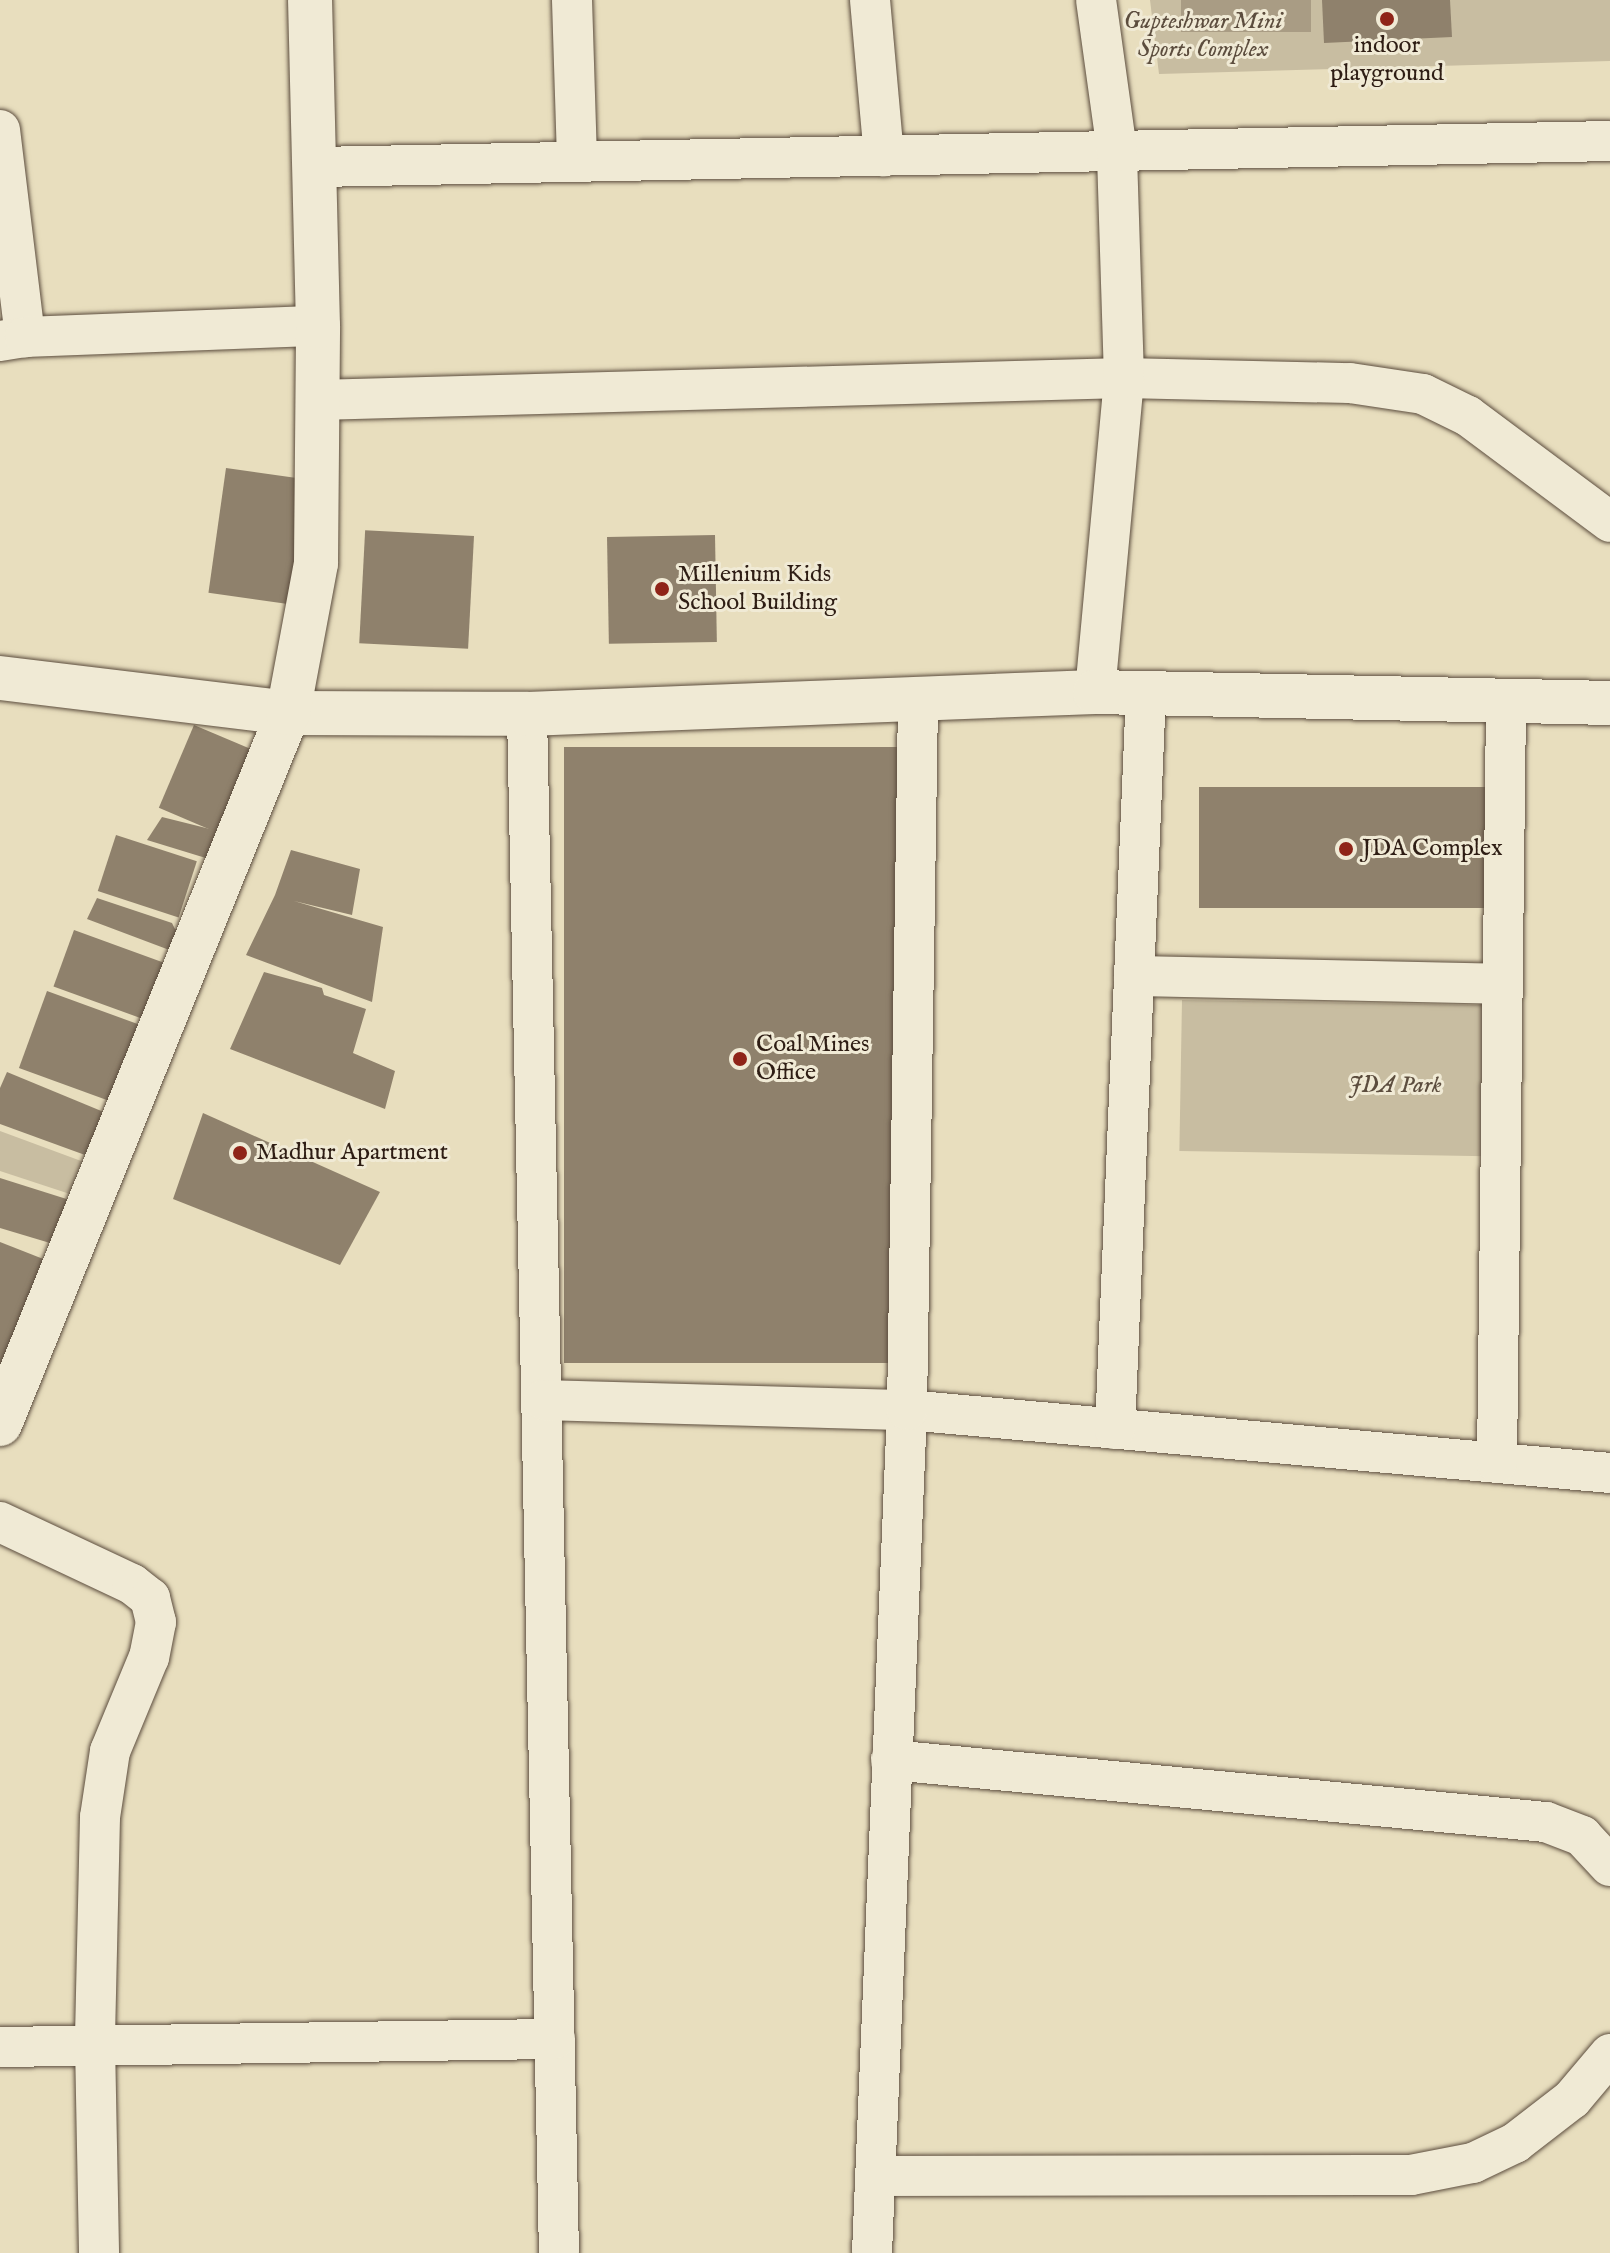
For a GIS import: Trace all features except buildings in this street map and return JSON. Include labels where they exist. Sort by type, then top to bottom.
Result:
[{"type":"street","points":[[0,1424],[288,713],[316,563],[317,167],[310,0]]},
{"type":"street","points":[[572,0],[577,161]]},
{"type":"street","points":[[870,0],[884,156]]},
{"type":"street","points":[[1095,692],[1124,378],[1117,151],[1096,0]]},
{"type":"street","points":[[0,130],[13,339],[318,326]]},
{"type":"street","points":[[317,167],[1610,141]]},
{"type":"street","points":[[317,400],[1124,378],[1350,383],[1423,394],[1468,416],[1610,522]]},
{"type":"street","points":[[0,678],[288,713],[527,714],[1095,692],[1610,703]]},
{"type":"street","points":[[1115,1429],[1146,693]]},
{"type":"street","points":[[872,2253],[907,1410],[918,701]]},
{"type":"street","points":[[1497,1463],[1506,701]]},
{"type":"street","points":[[527,714],[544,1400],[559,2253]]},
{"type":"street","points":[[1134,976],[1503,984]]},
{"type":"street","points":[[544,1400],[907,1410],[1610,1473]]},
{"type":"street","points":[[0,1522],[132,1584],[150,1598],[156,1622],[149,1657],[110,1751],[100,1817],[95,2043],[99,2253]]},
{"type":"street","points":[[891,1760],[1546,1822],[1582,1836],[1610,1866]]},
{"type":"street","points":[[0,2047],[95,2043],[555,2039]]},
{"type":"street","points":[[875,2176],[1411,2175],[1473,2163],[1515,2143],[1572,2099],[1610,2054]]},
{"type":"green space","name":"Gupteshwar Mini Sports Complex","points":[[1150,0],[1610,0],[1610,61],[1159,74]]},
{"type":"green space","name":"JDA Park","points":[[1182,1000],[1489,1005],[1486,1156],[1179,1151]]},
{"type":"green space","points":[[0,1131],[92,1165],[79,1197],[0,1171]]},
{"type":"shaded area","points":[[1181,0],[1311,0],[1311,32],[1181,32]]},
{"type":"place","name":"indoor playground","points":[[1387,19]]},
{"type":"place","name":"Millenium Kids School Building","points":[[662,589]]},
{"type":"place","name":"JDA Complex","points":[[1346,849]]},
{"type":"place","name":"Coal Mines Office","points":[[740,1059]]},
{"type":"place","name":"Madhur Apartment","points":[[240,1153]]}]
